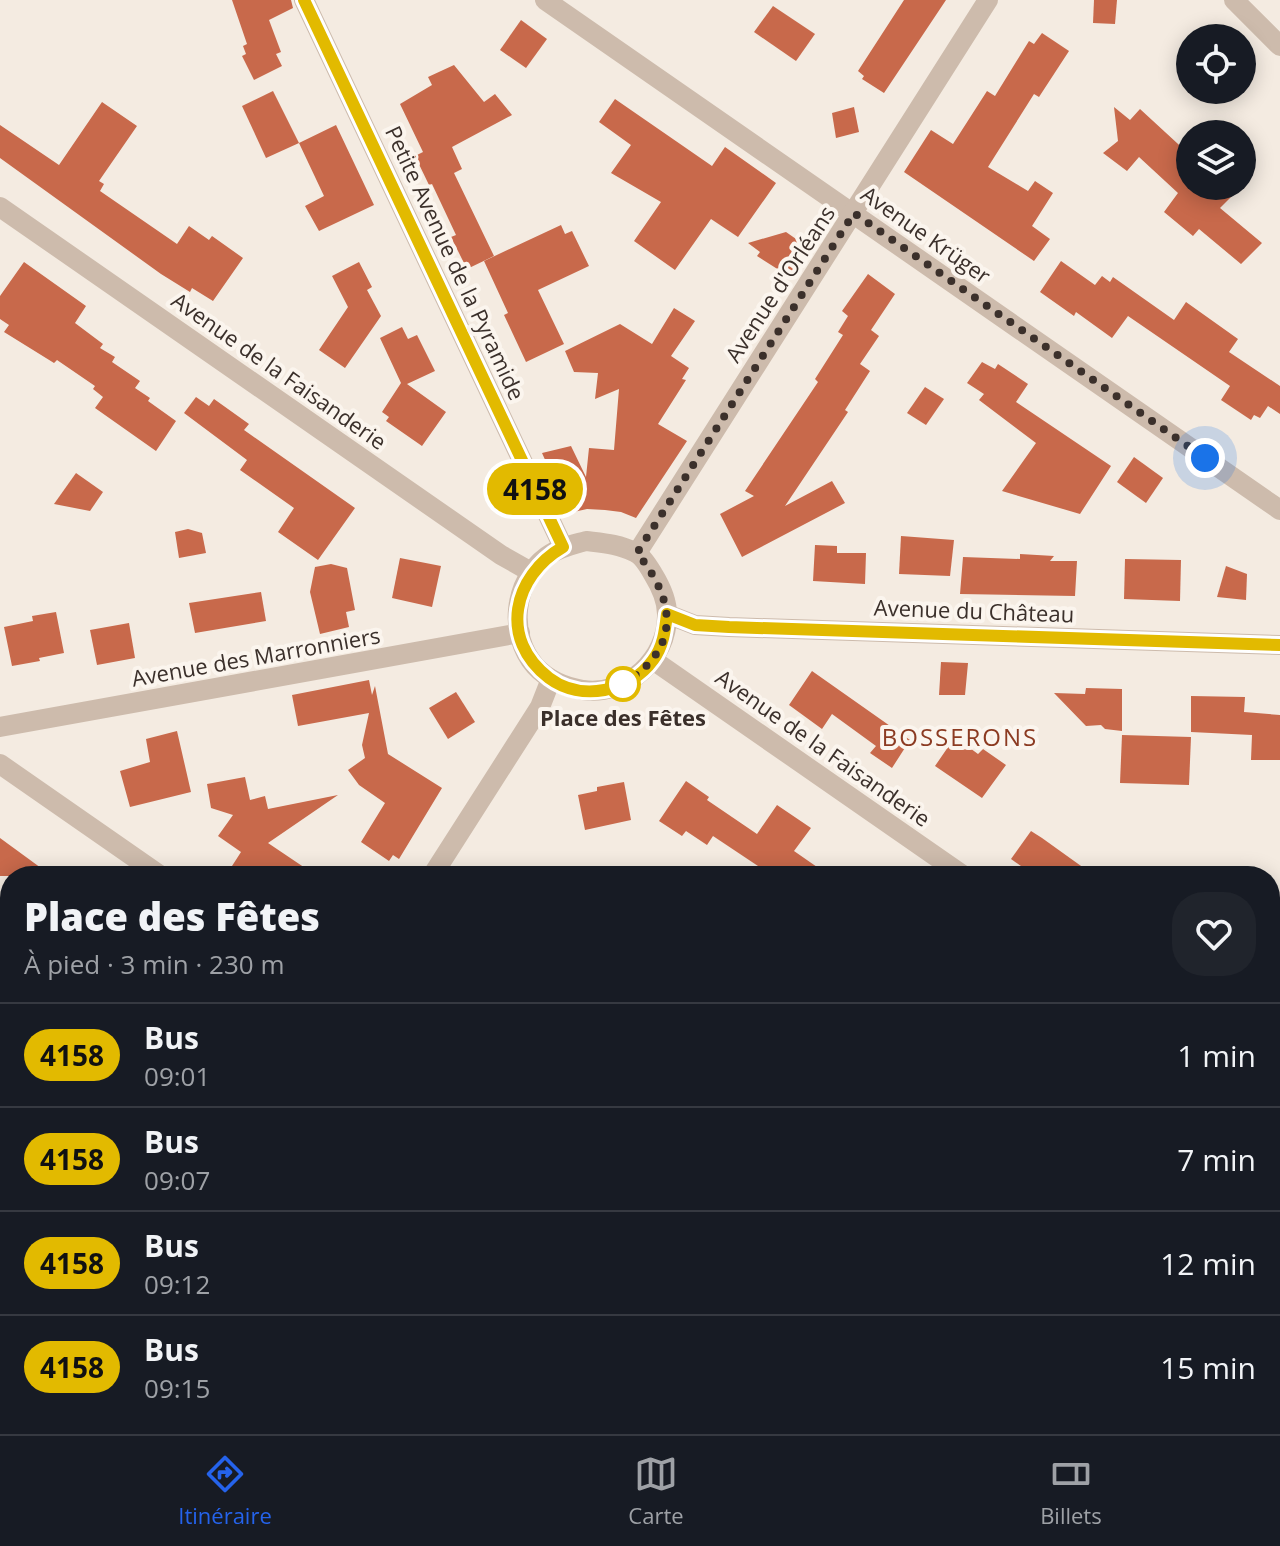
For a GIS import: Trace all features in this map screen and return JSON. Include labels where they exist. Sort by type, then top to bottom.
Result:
[{"type":"street","name":"Petite Avenue de la Pyramide","points":[[304,0],[563,547]]},
{"type":"street","name":"Avenue Krüger","points":[[545,0],[1280,510]]},
{"type":"street","name":"Avenue d'Orléans","points":[[637,553],[988,0]]},
{"type":"street","points":[[1234,0],[1280,46]]},
{"type":"street","name":"Avenue de la Faisanderie","points":[[0,207],[501,555],[531,572]]},
{"type":"street","points":[[586,541],[637,553],[662,590],[667,614],[664,638],[653,660],[638,676],[617,687],[595,692],[571,688],[551,679],[534,664],[520,633],[518,606],[531,572],[545,557],[563,547],[586,541]]},
{"type":"street","name":"Avenue du Château","points":[[667,614],[695,625],[729,627],[1280,645]]},
{"type":"street","name":"Avenue des Marronniers","points":[[0,727],[520,633]]},
{"type":"street","name":"Avenue de la Faisanderie","points":[[653,660],[950,866]]},
{"type":"street","points":[[438,866],[540,707],[551,679]]},
{"type":"street","points":[[0,764],[147,866]]},
{"type":"building","points":[[232,0],[291,0],[293,8],[269,20],[281,52],[276,54],[282,66],[254,80],[242,56],[246,54],[243,46],[247,44]]},
{"type":"building","points":[[904,0],[946,0],[884,93],[862,79],[864,76],[858,71]]},
{"type":"building","points":[[1094,0],[1117,0],[1115,24],[1093,23]]},
{"type":"building","points":[[773,6],[815,34],[796,61],[754,32]]},
{"type":"building","points":[[521,20],[547,39],[526,68],[500,50]]},
{"type":"building","points":[[1042,33],[1069,51],[1039,97],[1034,94],[988,167],[1028,191],[1035,181],[1053,193],[1032,226],[1050,239],[1034,261],[904,172],[931,130],[953,144],[987,91],[995,96],[1029,41],[1034,44]]},
{"type":"building","points":[[454,65],[484,102],[495,94],[512,115],[452,147],[462,169],[454,173],[494,256],[467,269],[451,237],[456,235],[415,156],[423,152],[400,104],[432,85],[428,77]]},
{"type":"building","points":[[273,91],[299,143],[266,158],[242,106]]},
{"type":"building","points":[[615,99],[712,166],[725,147],[776,183],[738,237],[711,219],[675,270],[634,241],[661,202],[611,173],[631,145],[599,122]]},
{"type":"building","points":[[102,102],[137,126],[99,181],[104,184],[100,191],[177,244],[189,226],[209,240],[212,236],[243,258],[213,301],[192,288],[190,292],[161,274],[0,158],[0,125],[59,165]]},
{"type":"building","points":[[854,107],[859,132],[836,138],[832,113]]},
{"type":"building","points":[[1114,107],[1130,120],[1140,109],[1176,142],[1176,191],[1139,157],[1127,171],[1103,153],[1118,141]]},
{"type":"building","points":[[336,125],[374,205],[319,231],[305,206],[324,196],[299,143]]},
{"type":"building","points":[[1176,196],[1176,200],[1228,200],[1220,208],[1262,243],[1241,264],[1199,229],[1193,236],[1164,212]]},
{"type":"building","points":[[561,225],[565,234],[572,231],[589,266],[538,290],[564,344],[526,362],[484,261]]},
{"type":"building","points":[[786,232],[809,248],[790,277],[757,256],[760,252],[748,243]]},
{"type":"building","points":[[1061,261],[1095,285],[1102,276],[1110,282],[1113,277],[1174,320],[1186,302],[1238,339],[1229,352],[1280,386],[1280,414],[1268,406],[1260,418],[1254,415],[1251,420],[1221,400],[1230,386],[1128,316],[1112,338],[1076,312],[1074,316],[1040,292]]},
{"type":"building","points":[[24,262],[86,306],[75,323],[103,344],[100,348],[115,357],[112,362],[140,381],[135,388],[150,398],[148,401],[176,421],[156,451],[95,408],[103,397],[93,389],[95,386],[57,360],[54,363],[4,332],[9,325],[0,319],[0,296]]},
{"type":"building","points":[[359,262],[372,287],[367,290],[381,316],[345,368],[319,350],[348,307],[332,276]]},
{"type":"building","points":[[868,274],[895,294],[871,330],[879,336],[860,364],[870,371],[845,410],[848,412],[785,506],[832,481],[845,503],[742,557],[720,514],[754,496],[745,491],[818,382],[815,379],[843,335],[838,332],[848,316],[842,311]]},
{"type":"building","points":[[674,308],[695,321],[671,356],[689,368],[682,379],[686,380],[658,424],[687,441],[636,518],[605,510],[587,509],[569,513],[542,453],[571,446],[586,477],[589,448],[614,450],[619,389],[595,399],[598,373],[574,372],[565,351],[620,324],[652,344]]},
{"type":"building","points":[[402,327],[408,339],[417,335],[435,371],[407,384],[446,412],[422,446],[386,421],[389,417],[382,412],[401,383],[380,338]]},
{"type":"building","points":[[982,362],[995,369],[998,364],[1028,384],[1016,402],[1111,466],[1080,514],[1002,491],[1036,443],[979,400],[984,394],[967,383]]},
{"type":"building","points":[[925,387],[944,399],[926,425],[907,413]]},
{"type":"building","points":[[196,397],[209,406],[214,399],[249,424],[244,430],[355,508],[318,560],[278,532],[294,508],[240,470],[247,460],[184,413]]},
{"type":"building","points":[[1134,457],[1163,478],[1146,503],[1117,482]]},
{"type":"building","points":[[76,473],[103,492],[90,511],[54,504]]},
{"type":"building","points":[[188,529],[202,533],[206,553],[179,558],[175,532]]},
{"type":"building","points":[[901,536],[954,540],[950,576],[899,574]]},
{"type":"building","points":[[815,545],[837,546],[837,553],[866,553],[865,584],[813,581]]},
{"type":"building","points":[[1020,554],[1054,556],[1050,561],[1077,561],[1075,596],[960,594],[963,557],[1020,559]]},
{"type":"building","points":[[400,558],[441,566],[432,607],[392,598]]},
{"type":"building","points":[[1125,559],[1181,560],[1180,601],[1124,599]]},
{"type":"building","points":[[331,564],[347,568],[355,610],[346,612],[349,627],[320,634],[310,592],[315,567]]},
{"type":"building","points":[[1226,566],[1247,574],[1246,600],[1217,597]]},
{"type":"building","points":[[261,592],[266,621],[195,633],[189,603]]},
{"type":"building","points":[[56,612],[64,653],[12,666],[4,627],[33,621],[32,616]]},
{"type":"building","points":[[129,623],[135,658],[97,665],[90,630]]},
{"type":"building","points":[[941,662],[968,663],[965,695],[939,695]]},
{"type":"building","points":[[812,671],[910,740],[892,768],[870,753],[876,746],[832,714],[822,729],[789,705]]},
{"type":"building","points":[[369,680],[372,695],[375,686],[388,754],[442,788],[399,859],[393,855],[389,861],[361,842],[385,803],[359,785],[348,770],[365,758],[362,745],[369,713],[298,726],[292,695]]},
{"type":"building","points":[[1086,688],[1122,689],[1122,731],[1105,729],[1101,725],[1086,726],[1054,693],[1085,694]]},
{"type":"building","points":[[456,692],[475,722],[448,739],[429,708]]},
{"type":"building","points":[[1191,696],[1245,697],[1244,712],[1280,715],[1280,760],[1251,760],[1252,735],[1191,732]]},
{"type":"building","points":[[177,731],[191,792],[130,807],[120,771],[150,762],[146,739]]},
{"type":"building","points":[[1122,735],[1191,737],[1189,785],[1120,783]]},
{"type":"building","points":[[955,737],[978,754],[983,749],[1006,765],[982,798],[935,766]]},
{"type":"building","points":[[245,777],[250,800],[265,796],[268,809],[338,795],[268,843],[302,866],[232,866],[241,852],[218,836],[233,815],[211,808],[207,784]]},
{"type":"building","points":[[686,781],[709,797],[707,800],[757,834],[777,805],[811,828],[794,851],[816,866],[758,866],[713,836],[707,845],[686,831],[682,836],[659,821]]},
{"type":"building","points":[[624,782],[631,820],[585,830],[578,795],[597,791],[597,787]]},
{"type":"building","points":[[1031,831],[1081,866],[1021,866],[1011,859]]},
{"type":"building","points":[[0,838],[38,866],[0,866]]},
{"type":"bus line","name":"4158","points":[[304,0],[563,547],[545,557],[531,572],[518,606],[517,624],[523,645],[534,664],[551,679],[571,688],[595,692],[617,687],[638,676],[653,660],[664,638],[667,614],[695,625],[729,627],[1280,645]]},
{"type":"place","name":"Place des Fêtes","points":[[623,684]]},
{"type":"district","name":"BOSSERONS","points":[[960,738]]},
{"type":"route","points":[[623,684],[617,687],[638,676],[653,660],[664,638],[667,614],[662,590],[637,553],[854,213],[1205,458]]}]
